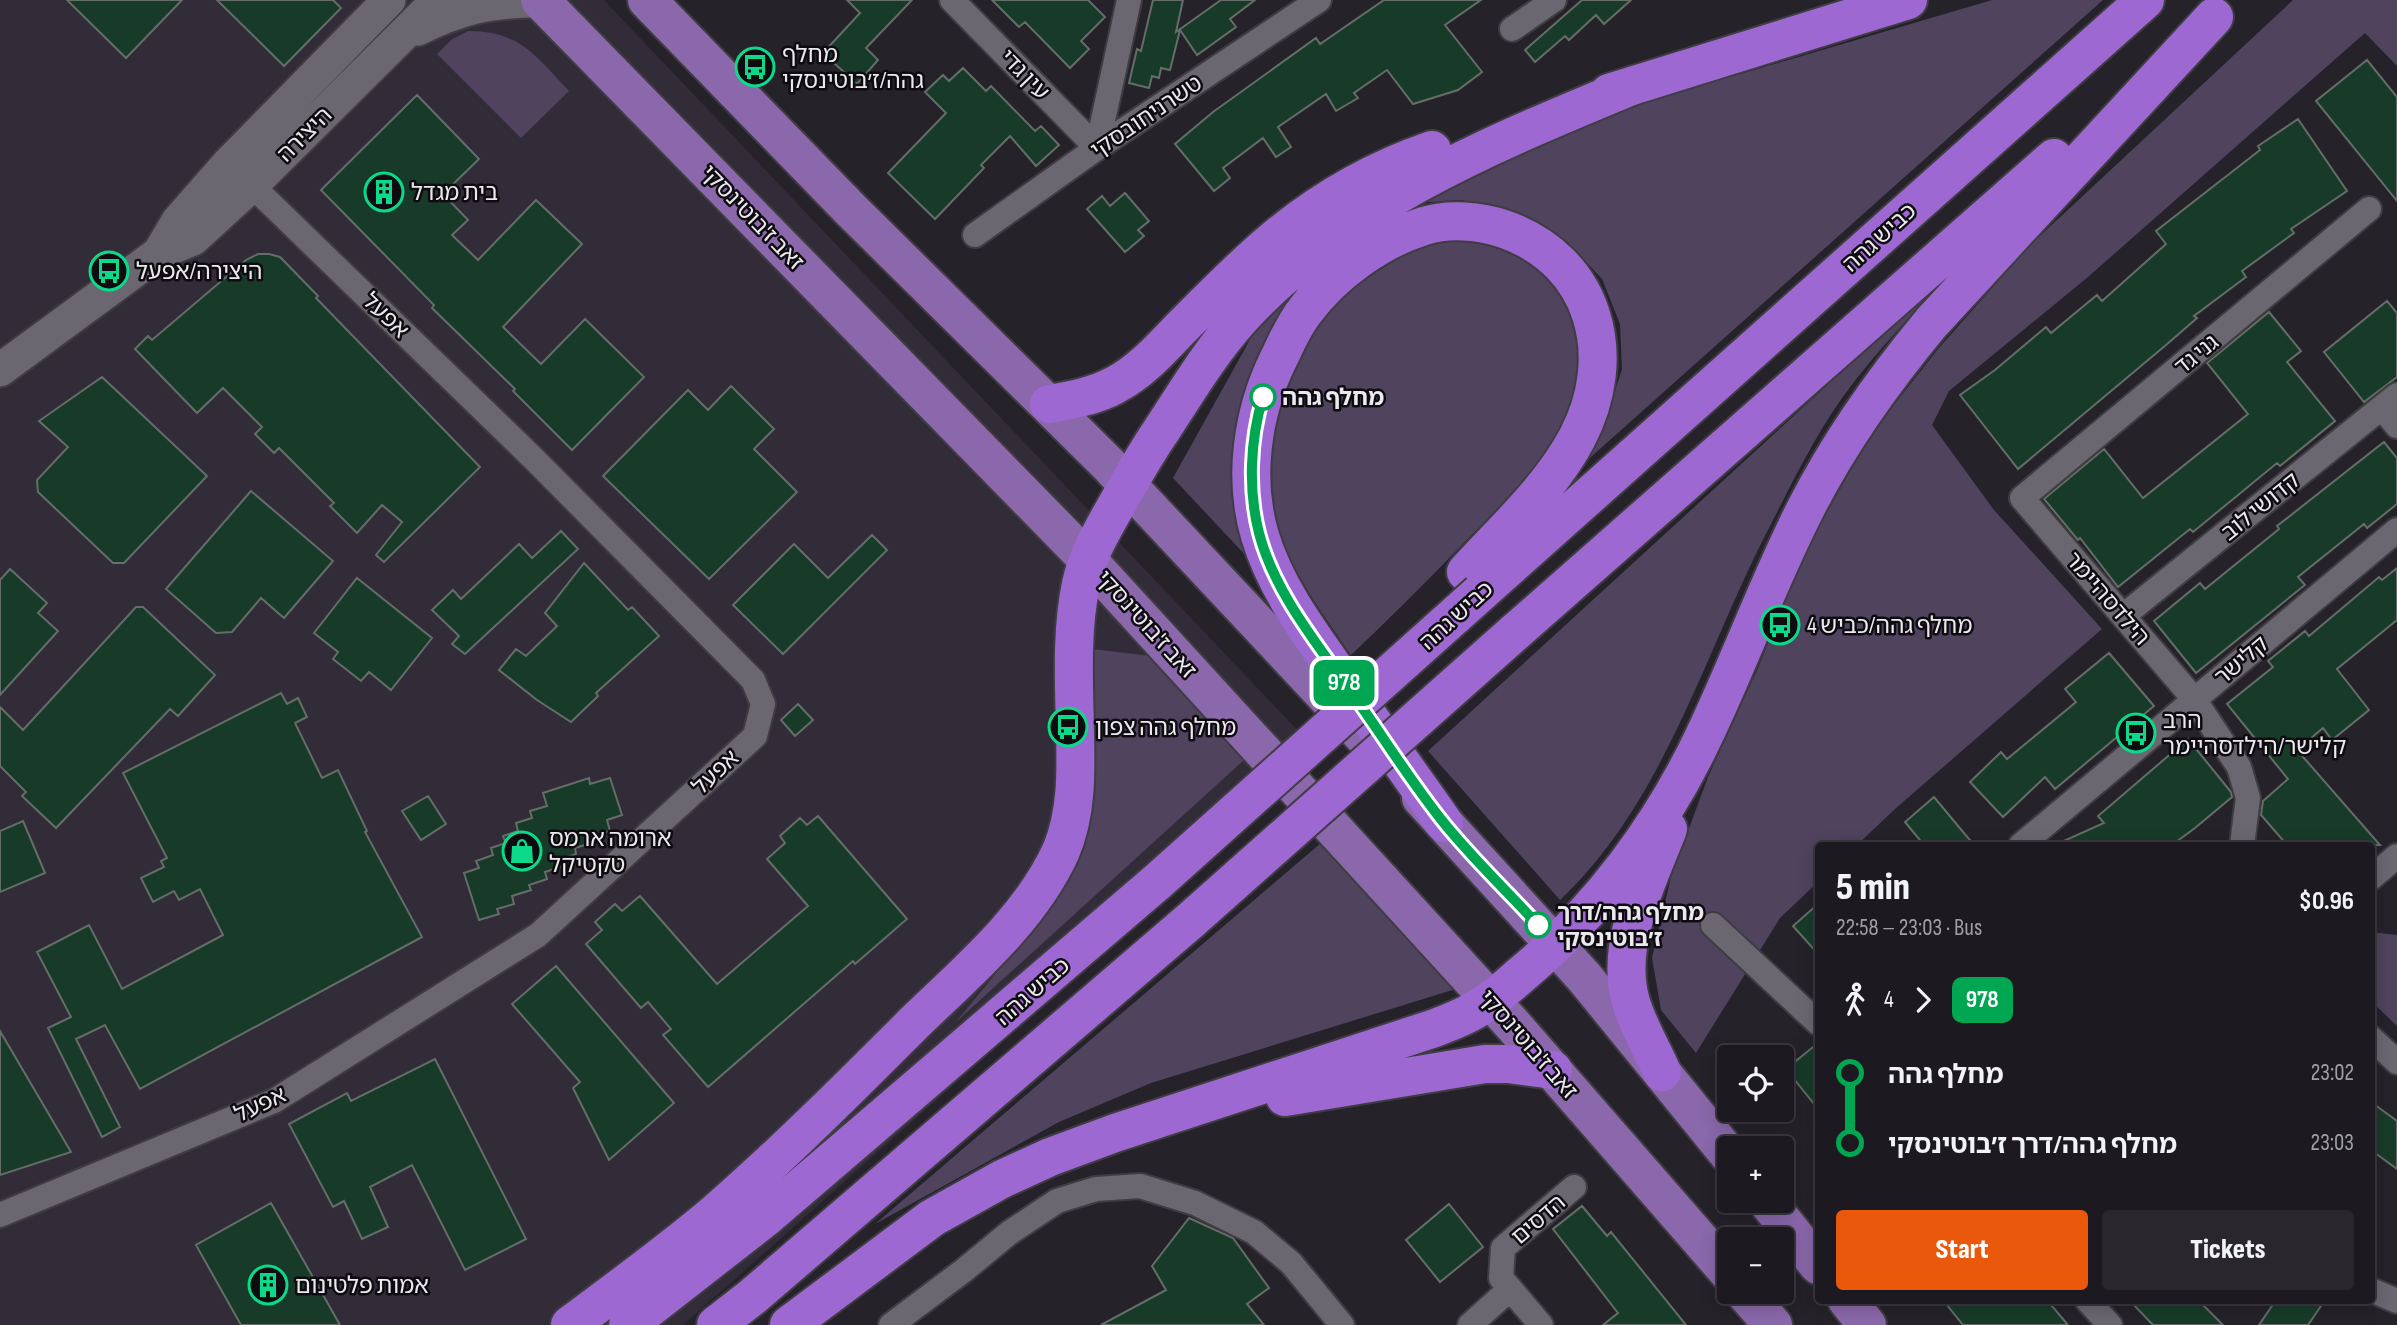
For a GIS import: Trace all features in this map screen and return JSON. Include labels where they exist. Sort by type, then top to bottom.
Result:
[{"type":"highway","points":[[1049,404],[1102,392],[1127,378],[1144,365],[1235,274],[1314,208],[1415,155],[1908,0]]},
{"type":"highway","name":"כביש גהה","points":[[628,1325],[765,1219],[1157,882],[1288,766],[1473,582],[2145,0]]},
{"type":"highway","points":[[716,1325],[1191,920],[2223,8]]},
{"type":"highway","points":[[1662,1072],[1631,1003],[1627,985],[1627,958],[1633,927],[1703,738],[1806,508],[1888,374],[1931,323],[2223,8]]},
{"type":"highway","points":[[570,1325],[713,1214],[754,1176],[946,992],[1015,922],[1042,884],[1061,850],[1071,820],[1076,770],[1074,691],[1077,624],[1080,590],[1087,559],[1142,459],[1215,350],[1240,319],[1267,291],[1321,244],[1365,213],[1466,157],[1634,85]]},
{"type":"highway","points":[[1444,823],[1321,649],[1274,573],[1259,534],[1253,496],[1252,460],[1257,418],[1270,376],[1304,312],[1335,278],[1385,244],[1427,225],[1463,222],[1492,225],[1522,236],[1548,253],[1570,274],[1585,298],[1595,325],[1599,353],[1594,394],[1576,440],[1473,582]]},
{"type":"highway","points":[[789,1325],[932,1218],[1050,1157],[1432,1030],[1464,1017],[1491,1000],[1577,925],[1661,815],[1703,738]]},
{"type":"highway","points":[[1163,1118],[1485,1064],[1508,1063],[1553,1070]]},
{"type":"main road","points":[[647,0],[850,209],[1128,484],[1556,945],[1717,1140]]},
{"type":"main road","name":"זאב ז'בוטינסקי","points":[[540,1],[1087,559],[1491,1000],[1717,1259]]},
{"type":"main road","points":[[1776,1213],[1815,1261]]},
{"type":"main road","points":[[1755,1304],[1773,1325]]},
{"type":"main road","points":[[1850,1304],[1867,1325]]},
{"type":"street","name":"היצירה","points":[[159,253],[178,221],[229,163],[389,0]]},
{"type":"street","name":"היצירה","points":[[0,370],[159,253],[193,239],[252,185],[438,0]]},
{"type":"street","name":"עין גדי","points":[[953,0],[1097,148]]},
{"type":"street","points":[[1097,148],[1129,0]]},
{"type":"street","name":"טשרניחובסקי","points":[[975,234],[1097,148],[1319,0]]},
{"type":"street","points":[[1512,29],[1554,0]]},
{"type":"street","points":[[400,37],[465,8],[494,3],[540,1]]},
{"type":"street","name":"אפעל","points":[[0,1215],[274,1101],[538,935],[755,736],[763,704],[753,680],[535,460],[229,163]]},
{"type":"street","name":"גני גד","points":[[2022,498],[2369,209]]},
{"type":"street","name":"קדושי לוב","points":[[2123,616],[2392,410]]},
{"type":"street","name":"הילדסהיימר","points":[[2022,498],[2194,699],[2239,767],[2248,798],[2242,842]]},
{"type":"street","name":"קלישר","points":[[2025,842],[2397,530]]},
{"type":"street","points":[[2375,875],[2397,856]]},
{"type":"street","points":[[1713,925],[1815,1021]]},
{"type":"street","points":[[2375,1042],[2397,1062]]},
{"type":"street","points":[[891,1325],[964,1271],[1009,1233],[1058,1201],[1096,1188],[1140,1186],[1195,1203],[1254,1232],[1292,1263],[1342,1325]]},
{"type":"street","name":"הדסים","points":[[1541,1325],[1501,1278],[1503,1248],[1574,1188]]},
{"type":"street","points":[[1470,1325],[1510,1289]]},
{"type":"street","points":[[2375,1292],[2397,1301]]},
{"type":"street","points":[[2091,1304],[2110,1325]]},
{"type":"shaded area","points":[[0,0],[604,0],[1323,757],[683,1325],[0,1325]]},
{"type":"shaded area","points":[[1992,0],[2103,0],[1573,473],[1611,404],[1622,369],[1620,324],[1602,279],[1576,251],[1541,223],[1502,208],[1461,200],[1413,203],[1604,114]]},
{"type":"shaded area","points":[[2293,0],[2397,0],[2397,66],[2365,33],[2088,277],[1949,391],[1932,425],[1994,510],[2102,629],[1860,842],[1815,842],[1815,885],[1780,918],[1696,1053],[1661,1010],[1652,958],[1671,877],[1708,777],[1758,668],[1803,555],[1871,434],[1938,349],[2030,245]]},
{"type":"shaded area","points":[[468,31],[501,35],[526,48],[569,91],[521,138],[437,54],[451,40]]},
{"type":"shaded area","points":[[1463,241],[1495,247],[1521,258],[1544,276],[1564,301],[1573,320],[1578,341],[1579,372],[1572,401],[1560,429],[1544,455],[1524,479],[1434,574],[1351,655],[1300,577],[1278,526],[1271,474],[1276,420],[1293,368],[1320,323],[1343,298],[1369,277],[1414,250],[1435,243]]},
{"type":"shaded area","points":[[1328,265],[1278,331],[1263,574],[1173,478],[1252,336],[1285,299]]},
{"type":"shaded area","points":[[1941,281],[1864,369],[1830,416],[1769,528],[1680,724],[1655,772],[1628,818],[1596,861],[1560,900],[1428,751]]},
{"type":"shaded area","points":[[1092,649],[1159,657],[1245,759],[956,1022],[1050,907]]},
{"type":"shaded area","points":[[1321,843],[1459,988],[1151,1083],[1059,1122],[875,1224]]},
{"type":"shaded area","points":[[2375,932],[2397,935],[2397,1026],[2375,1005]]},
{"type":"building","points":[[67,0],[182,0],[126,58]]},
{"type":"building","points":[[217,0],[333,0],[341,8],[284,66]]},
{"type":"building","points":[[847,0],[912,0],[866,48],[878,60],[857,84],[823,53],[860,13]]},
{"type":"building","points":[[992,0],[1088,0],[1105,17],[1081,41],[1089,49],[1070,68],[1025,22],[1019,27]]},
{"type":"building","points":[[1153,0],[1183,0],[1176,32],[1221,0],[1255,0],[1230,19],[1236,27],[1197,55],[1180,30],[1170,70],[1161,68],[1159,78],[1152,76],[1149,88],[1129,83],[1137,49],[1141,51]]},
{"type":"building","points":[[1384,0],[1481,0],[1445,25],[1482,72],[1458,90],[1413,104],[1387,70],[1354,93],[1358,98],[1336,111],[1326,94],[1278,127],[1291,147],[1276,157],[1263,138],[1223,168],[1230,178],[1214,191],[1175,144],[1213,112],[1316,38],[1320,44]]},
{"type":"building","points":[[1582,0],[1631,0],[1604,24],[1596,15],[1569,40],[1565,36],[1535,62],[1525,50]]},
{"type":"building","points":[[2367,60],[2397,97],[2397,201],[2316,101]]},
{"type":"building","points":[[963,68],[986,91],[991,86],[1035,131],[1041,126],[1059,145],[1036,166],[1010,136],[981,165],[984,168],[935,219],[888,173],[946,113],[925,92],[943,75],[949,81]]},
{"type":"building","points":[[417,95],[479,159],[443,194],[468,220],[452,235],[478,260],[536,200],[582,244],[503,327],[541,364],[585,319],[644,377],[572,450],[321,190]]},
{"type":"building","points":[[2298,119],[2347,191],[2291,229],[2294,233],[2242,271],[2246,277],[2194,316],[2197,318],[2018,469],[1960,395],[2046,327],[2051,333],[2097,295],[2102,301],[2166,244],[2156,231],[2260,150],[2258,146]]},
{"type":"building","points":[[1125,193],[1149,221],[1138,230],[1144,236],[1125,252],[1087,209],[1102,196],[1110,206]]},
{"type":"building","points":[[258,254],[280,257],[318,296],[316,298],[480,467],[384,562],[376,555],[402,522],[382,505],[357,533],[330,506],[334,503],[279,448],[274,453],[255,434],[262,427],[223,388],[197,413],[135,349],[148,336],[152,340],[246,260]]},
{"type":"building","points":[[2387,301],[2397,313],[2397,377],[2364,402],[2324,352]]},
{"type":"building","points":[[2269,312],[2301,351],[2287,362],[2335,421],[2280,466],[2277,463],[2193,532],[2190,529],[2118,587],[2080,538],[2078,540],[2044,499],[2104,449],[2143,498],[2248,414],[2207,363]]},
{"type":"building","points":[[102,377],[207,476],[124,563],[113,563],[38,492],[37,480],[68,447],[39,421]]},
{"type":"building","points":[[731,386],[774,429],[754,449],[797,492],[709,579],[603,476],[688,390],[708,410]]},
{"type":"building","points":[[2384,442],[2397,458],[2397,504],[2367,528],[2364,524],[2298,577],[2305,585],[2196,673],[2154,621],[2200,583],[2205,589],[2279,529],[2277,526]]},
{"type":"building","points":[[251,491],[333,561],[284,618],[261,598],[232,632],[216,633],[166,589]]},
{"type":"building","points":[[561,531],[578,549],[465,654],[452,644],[459,636],[432,610],[453,590],[461,599],[519,544],[532,558]]},
{"type":"building","points":[[872,535],[887,550],[783,654],[733,605],[794,544],[828,578]]},
{"type":"building","points":[[584,563],[628,610],[632,607],[659,636],[596,693],[598,696],[571,722],[499,670],[516,649],[526,656],[557,626],[545,613]]},
{"type":"building","points":[[2397,568],[2397,620],[2337,669],[2369,710],[2332,740],[2323,728],[2297,750],[2380,845],[2375,845],[2375,842],[2284,842],[2261,815],[2263,801],[2288,779],[2227,704],[2273,667],[2268,661],[2305,631],[2309,636],[2379,577],[2382,580]]},
{"type":"building","points":[[10,569],[47,603],[38,613],[58,631],[0,695],[0,580]]},
{"type":"building","points":[[357,578],[432,638],[391,690],[369,672],[361,681],[333,659],[338,652],[314,633]]},
{"type":"building","points":[[136,607],[143,607],[215,675],[178,716],[170,709],[56,828],[22,796],[26,792],[0,766],[0,707],[23,730]]},
{"type":"building","points":[[2109,653],[2154,706],[2055,789],[2045,777],[2003,817],[1970,782],[2001,752],[2007,759],[2076,702],[2065,689]]},
{"type":"building","points":[[281,693],[287,704],[298,698],[307,717],[295,723],[322,778],[338,770],[367,831],[365,832],[422,937],[140,1089],[105,1025],[76,1039],[120,1127],[102,1137],[48,1028],[71,1017],[37,952],[89,925],[122,989],[223,935],[200,889],[179,900],[174,891],[153,902],[141,878],[164,867],[161,861],[167,858],[123,773]]},
{"type":"building","points":[[798,704],[813,720],[795,736],[781,720]]},
{"type":"building","points":[[2188,739],[2231,792],[2232,797],[2176,842],[2062,842],[2104,823],[2098,816]]},
{"type":"building","points":[[589,778],[590,784],[610,778],[622,815],[607,820],[610,831],[593,837],[595,842],[575,848],[576,854],[559,860],[561,867],[545,872],[547,879],[529,885],[531,890],[512,896],[514,904],[497,909],[499,914],[479,920],[464,873],[479,868],[476,861],[493,855],[491,848],[506,843],[503,836],[518,831],[516,823],[532,818],[530,811],[547,806],[543,793]]},
{"type":"building","points":[[428,796],[446,824],[421,840],[402,811]]},
{"type":"building","points":[[1934,797],[1972,842],[1922,842],[1905,822]]},
{"type":"building","points":[[818,816],[907,919],[855,964],[853,961],[708,1087],[663,1035],[671,1029],[648,1002],[641,1008],[586,944],[602,930],[595,922],[615,904],[622,911],[640,896],[717,984],[808,906],[767,859],[785,843],[780,836],[800,818],[807,825]]},
{"type":"building","points":[[23,821],[45,873],[0,892],[0,831]]},
{"type":"building","points":[[1815,907],[1815,951],[1793,926]]},
{"type":"building","points":[[556,966],[674,1103],[609,1160],[573,1088],[580,1082],[512,1004]]},
{"type":"building","points":[[0,1031],[71,1152],[0,1175]]},
{"type":"building","points":[[1815,1045],[1815,1105],[1794,1079],[1794,1062]]},
{"type":"building","points":[[435,1059],[526,1239],[465,1270],[412,1165],[370,1187],[388,1227],[362,1239],[344,1201],[333,1207],[289,1124],[347,1093],[351,1101]]},
{"type":"building","points":[[2375,1105],[2397,1121],[2397,1169],[2375,1153]]},
{"type":"building","name":"אמות פלטינום","points":[[271,1203],[340,1325],[241,1325],[196,1245]]},
{"type":"building","points":[[1449,1204],[1483,1247],[1440,1282],[1406,1240]]},
{"type":"building","points":[[1582,1206],[1607,1236],[1611,1232],[1686,1325],[1603,1325],[1618,1313],[1553,1229]]},
{"type":"building","points":[[1189,1218],[1233,1238],[1269,1288],[1247,1304],[1264,1325],[1101,1325],[1166,1290],[1152,1266]]},
{"type":"building","points":[[1946,1304],[2050,1304],[2068,1325],[1963,1325]]},
{"type":"building","points":[[2133,1304],[2202,1304],[2223,1325],[2153,1325]]},
{"type":"building","points":[[2273,1304],[2322,1304],[2308,1325],[2259,1325]]},
{"type":"bus line","name":"978","points":[[1263,397],[1257,418],[1252,460],[1253,496],[1259,534],[1274,573],[1321,649],[1444,823],[1538,925]]},
{"type":"place","name":"מחלף גהה/ז׳בוטינסקי","points":[[755,67]]},
{"type":"place","name":"בית מגדל","points":[[384,192]]},
{"type":"place","name":"היצירה/אפעל","points":[[109,271]]},
{"type":"place","name":"מחלף גהה","points":[[1263,397]]},
{"type":"place","name":"מחלף גהה/כביש 4","points":[[1780,625]]},
{"type":"place","name":"מחלף גהה צפון","points":[[1068,727]]},
{"type":"place","name":"הרב קלישר/הילדסהיימר","points":[[2136,733]]},
{"type":"place","name":"ארומה ארמס טקטיקל","points":[[522,851]]},
{"type":"place","name":"מחלף גהה/דרך ז׳בוטינסקי","points":[[1538,925]]},
{"type":"place","name":"אמות פלטינום","points":[[268,1285]]}]
